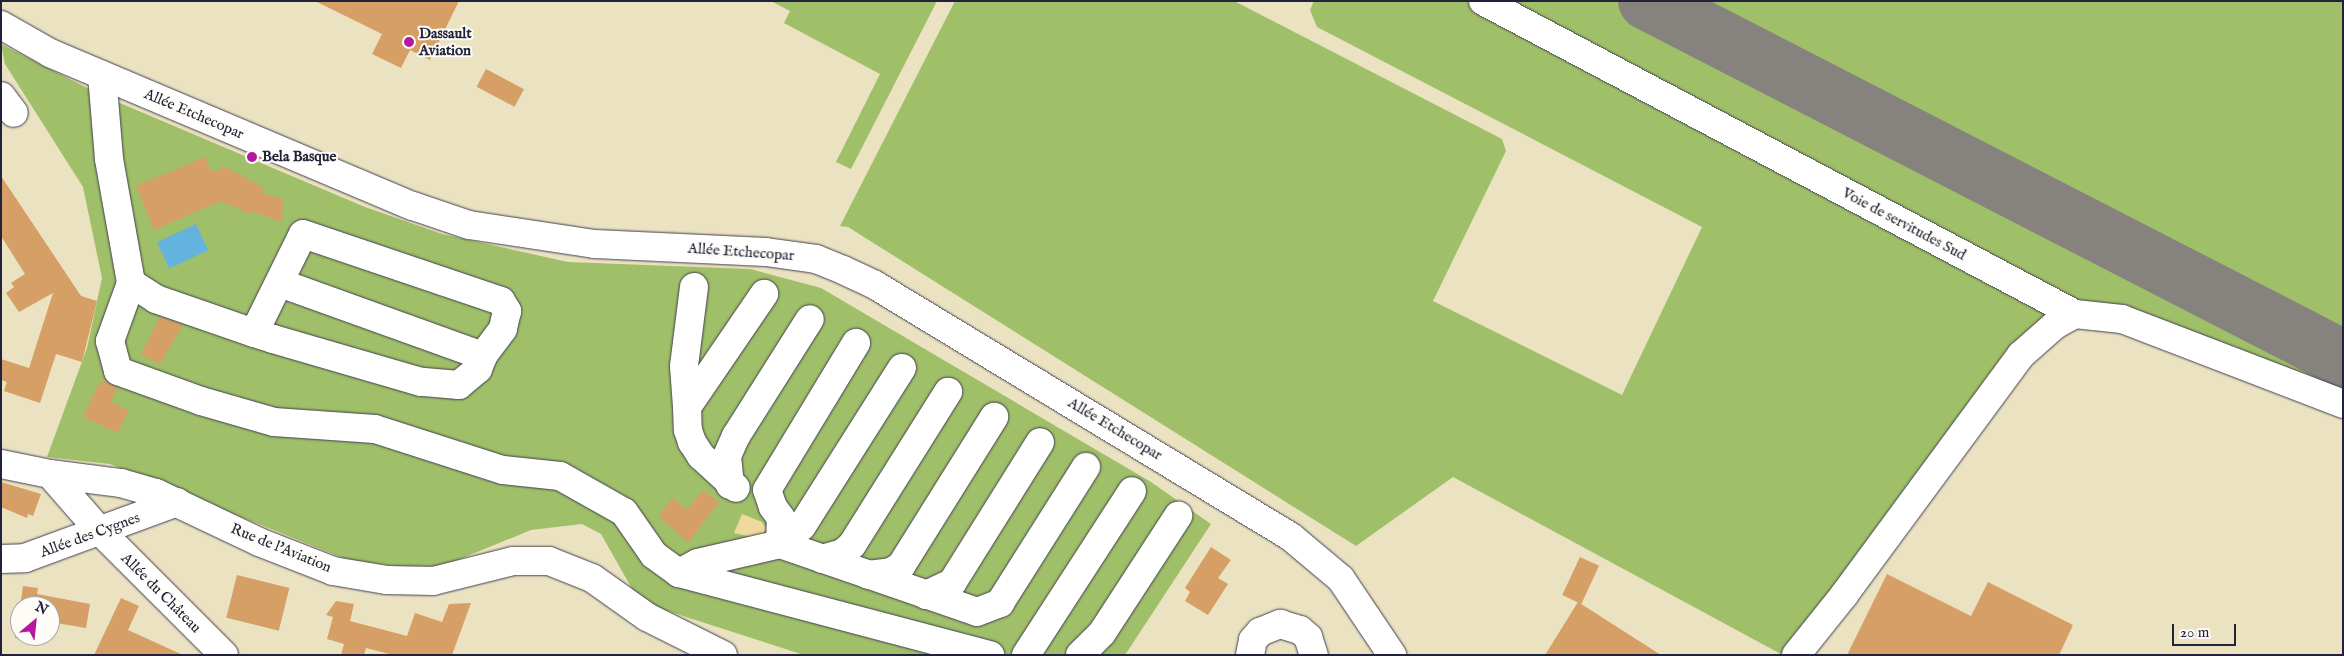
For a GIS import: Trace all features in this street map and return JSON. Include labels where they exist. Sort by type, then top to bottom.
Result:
[{"type":"street","name":"Voie de servitudes Sud","points":[[1483,1],[2075,314],[2122,318],[2343,404]]},
{"type":"street","name":"Allée Etchecopar","points":[[1,25],[50,53],[413,206],[469,225],[595,244],[766,252],[816,259],[843,270],[891,295],[1291,537],[1341,580],[1392,655]]},
{"type":"street","points":[[102,75],[109,159],[131,283],[110,341],[118,371],[201,401],[274,422],[375,429],[503,470],[560,476],[624,512],[654,555],[679,573],[990,655]]},
{"type":"street","points":[[131,283],[156,299],[254,333],[442,386],[459,385],[478,369],[483,356],[503,329],[507,311],[502,301],[303,234],[254,333]]},
{"type":"street","points":[[280,283],[483,356]]},
{"type":"street","points":[[694,286],[684,366],[688,430],[692,442],[730,485],[773,507]]},
{"type":"street","points":[[687,407],[764,294]]},
{"type":"street","points":[[1796,655],[1844,595],[2021,355],[2055,325],[2075,314]]},
{"type":"street","points":[[730,485],[727,456],[736,436],[810,319]]},
{"type":"street","points":[[780,544],[781,518],[773,507],[767,490],[856,343]]},
{"type":"street","points":[[679,573],[698,563],[780,544],[802,526],[902,368]]},
{"type":"street","points":[[822,559],[843,553],[852,545],[948,392]]},
{"type":"street","points":[[868,575],[891,572],[901,566],[994,417]]},
{"type":"street","points":[[926,595],[952,583],[1040,442]]},
{"type":"street","name":"Rue de l'Aviation","points":[[1,464],[50,474],[121,483],[177,502],[259,542],[333,571],[387,580],[433,581],[513,561],[550,561],[592,578],[647,617],[723,655]]},
{"type":"street","points":[[780,544],[977,612],[1000,603],[1086,467]]},
{"type":"street","name":"Allée du Château","points":[[50,474],[98,529],[224,655]]},
{"type":"street","points":[[1026,655],[1132,491]]},
{"type":"street","name":"Allée des Cygnes","points":[[1,559],[25,558],[98,529],[177,502]]},
{"type":"street","points":[[1080,655],[1102,633],[1178,516]]},
{"type":"street","points":[[1250,655],[1253,640],[1260,632],[1280,624],[1300,630],[1308,637],[1314,655]]},
{"type":"green space","points":[[771,1],[937,1],[851,169],[836,162],[880,74],[784,23],[790,11]]},
{"type":"green space","points":[[955,1],[1234,1],[1502,139],[1506,151],[1433,301],[1622,395],[1702,227],[1317,27],[1310,10],[1314,1],[1471,1],[2051,312],[1783,655],[1453,477],[1356,546],[848,227],[840,226]]},
{"type":"green space","points":[[1493,1],[1622,1],[2343,372],[2343,399],[2085,309]]},
{"type":"green space","points":[[1672,1],[2343,1],[2343,347]]},
{"type":"green space","points":[[1,44],[101,95],[365,207],[442,234],[568,262],[750,269],[821,288],[1151,482],[1211,524],[1125,655],[804,655],[655,607],[635,594],[601,534],[582,524],[531,530],[443,566],[396,566],[348,560],[110,464],[47,457],[87,348],[102,278],[83,187],[5,64]]},
{"type":"sand","points":[[742,514],[762,522],[766,528],[762,539],[734,533]]},
{"type":"water","points":[[196,224],[208,250],[169,268],[157,242]]},
{"type":"building","name":"Dassault Aviation","points":[[315,1],[459,1],[430,60],[410,50],[401,68],[372,54],[382,34]]},
{"type":"building","points":[[486,69],[524,89],[515,107],[477,87]]},
{"type":"building","points":[[205,157],[212,172],[225,167],[264,188],[262,193],[283,199],[282,222],[253,211],[252,215],[221,201],[154,230],[136,186]]},
{"type":"building","points":[[1,176],[81,296],[97,301],[82,362],[56,354],[40,403],[4,391],[7,382],[1,380],[1,359],[29,368],[53,293],[19,312],[6,293],[14,287],[11,283],[25,274],[1,236]]},
{"type":"building","points":[[160,317],[183,325],[160,364],[141,355]]},
{"type":"building","points":[[101,380],[117,387],[111,402],[129,410],[118,433],[83,417]]},
{"type":"building","points":[[1,482],[41,494],[33,516],[28,514],[27,518],[1,507]]},
{"type":"building","points":[[703,490],[719,502],[688,543],[659,516],[672,498],[687,510]]},
{"type":"building","points":[[1211,547],[1231,560],[1218,578],[1228,584],[1208,615],[1185,601],[1190,592],[1185,588]]},
{"type":"building","points":[[1580,557],[1599,566],[1581,604],[1562,595]]},
{"type":"building","points":[[1887,574],[1971,616],[1988,582],[2073,625],[2059,655],[1847,655]]},
{"type":"building","points":[[237,575],[289,588],[279,631],[226,618]]},
{"type":"building","points":[[23,586],[38,588],[37,594],[48,596],[22,596]]},
{"type":"building","points":[[60,598],[90,604],[86,628],[60,624]]},
{"type":"building","points":[[121,598],[139,606],[128,630],[183,655],[94,655]]},
{"type":"building","points":[[336,601],[354,604],[350,621],[407,636],[415,613],[442,622],[449,604],[471,603],[452,655],[393,655],[366,648],[364,655],[341,655],[344,644],[327,639],[333,617],[326,615]]},
{"type":"building","points":[[1578,602],[1661,655],[1545,655]]},
{"type":"taxiway","points":[[1647,1],[2343,359]]},
{"type":"place","name":"Dassault Aviation","points":[[409,42]]},
{"type":"place","name":"Bela Basque","points":[[252,157]]}]
